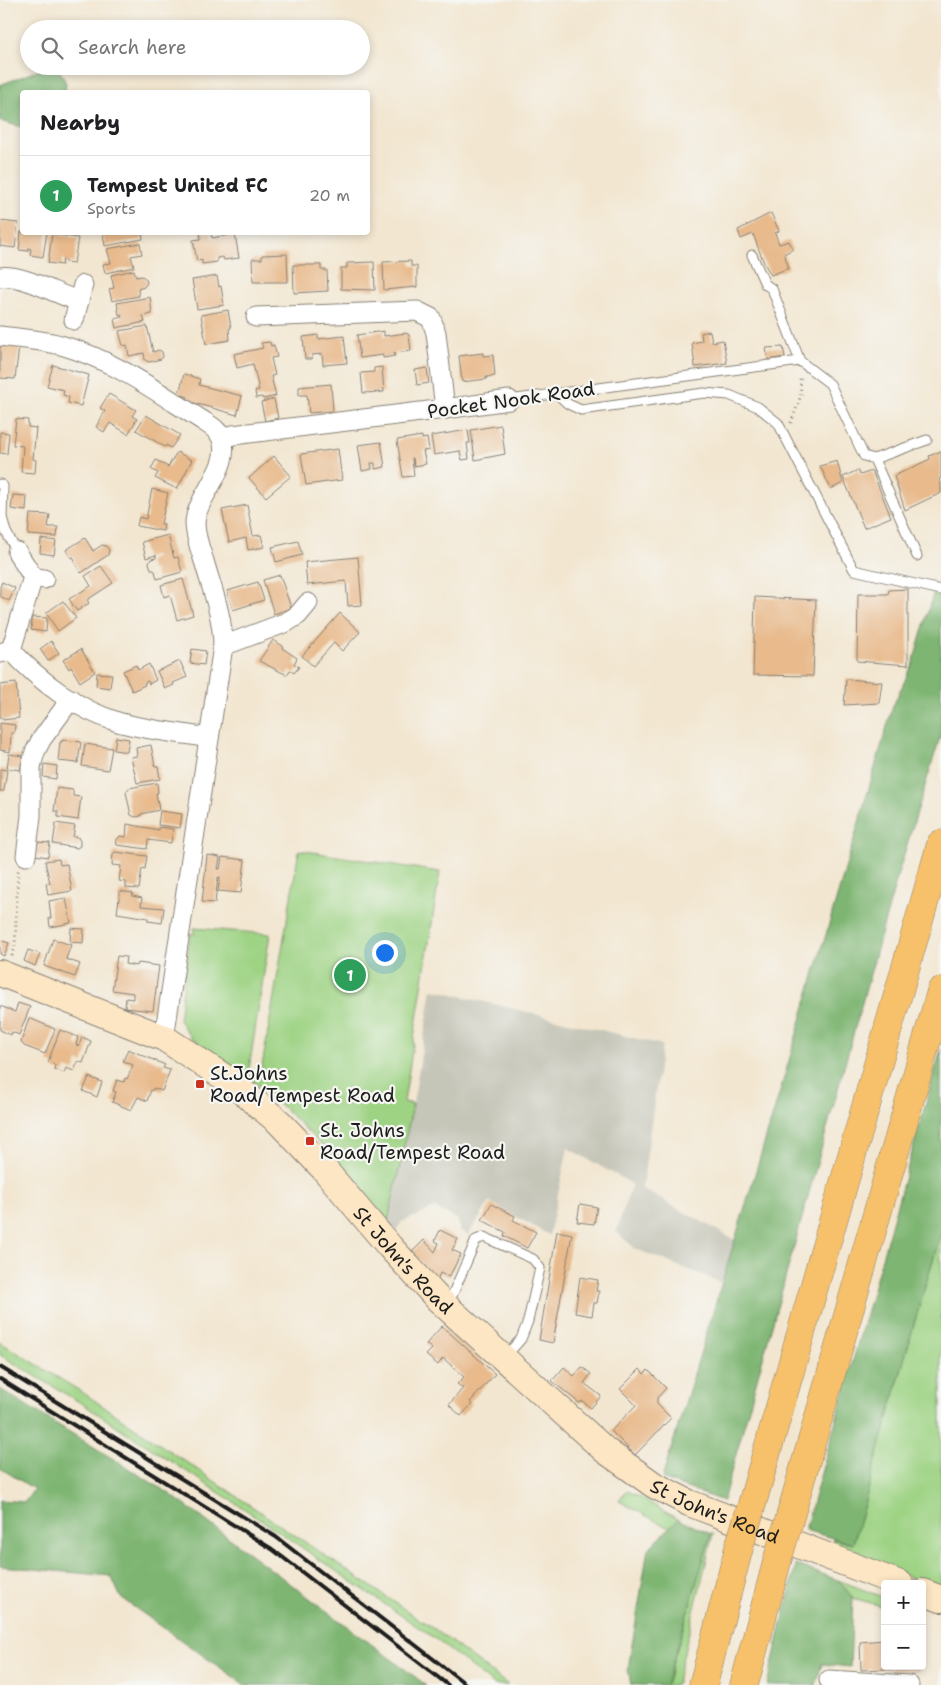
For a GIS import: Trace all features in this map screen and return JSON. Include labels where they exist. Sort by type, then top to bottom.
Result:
[{"type":"highway","points":[[704,1685],[740,1544],[941,844]]},
{"type":"highway","points":[[744,1685],[778,1558],[941,991]]},
{"type":"street","points":[[0,277],[26,281],[66,298],[81,293],[74,320]]},
{"type":"street","points":[[256,317],[417,311],[431,318],[436,333],[445,409]]},
{"type":"street","points":[[0,336],[63,346],[104,361],[205,422],[217,431],[222,438],[222,462],[197,513],[195,523],[197,537],[220,617],[223,631],[223,646],[164,1038]]},
{"type":"street","name":"Pocket Nook Road","points":[[222,438],[508,400]]},
{"type":"street","points":[[17,552],[38,578],[6,652],[42,681],[104,718],[120,723],[209,738]]},
{"type":"street","points":[[223,646],[287,622],[298,615],[308,603]]},
{"type":"street","points":[[26,856],[20,833],[31,816],[31,767],[35,752],[41,740],[71,699]]},
{"type":"street","name":"St John's Road","points":[[3,974],[164,1038],[227,1079],[279,1122],[324,1169],[390,1247],[447,1307],[606,1451],[654,1485],[689,1503],[889,1580]]},
{"type":"street","points":[[926,1593],[941,1599]]},
{"type":"street","points":[[829,1680],[906,1685]]},
{"type":"lane","points":[[752,255],[765,284],[772,289],[800,361],[830,384],[864,456],[874,459],[927,440]]},
{"type":"lane","name":"Pocket Nook Road","points":[[508,400],[800,361]]},
{"type":"lane","points":[[556,393],[568,404],[582,410],[704,393],[729,394],[758,407],[778,423],[854,570],[941,590]]},
{"type":"lane","points":[[874,459],[917,556]]},
{"type":"lane","points":[[0,484],[3,486],[2,518],[6,532],[17,552]]},
{"type":"lane","points":[[447,1307],[476,1240],[484,1237],[533,1259],[540,1268],[528,1321],[521,1339],[503,1359]]},
{"type":"path","points":[[785,437],[802,395],[800,361]]},
{"type":"path","points":[[3,974],[15,948],[19,860],[26,856]]},
{"type":"shaded area","points":[[432,989],[662,1045],[642,1189],[735,1240],[722,1283],[636,1249],[616,1232],[632,1184],[568,1148],[549,1235],[490,1202],[468,1235],[460,1230],[458,1220],[435,1208],[402,1222],[394,1233],[387,1226],[413,1104]]},
{"type":"green space","points":[[26,75],[62,75],[66,83],[65,90],[20,90],[20,127],[0,121],[0,85]]},
{"type":"green space","points":[[933,594],[941,596],[941,734],[898,874],[723,1501],[662,1479],[776,1105],[893,706],[913,663]]},
{"type":"green space","points":[[299,850],[440,872],[404,1102],[413,1104],[387,1226],[332,1155],[248,1076],[191,1038],[179,1020],[190,934],[194,934],[194,928],[270,934],[248,1075],[260,1078]]},
{"type":"green space","points":[[941,1049],[941,1233],[853,1544],[805,1530]]},
{"type":"green space","points":[[941,1233],[941,1589],[926,1583],[926,1580],[917,1580],[830,1548],[833,1539],[853,1544]]},
{"type":"green space","points":[[0,1342],[85,1394],[437,1631],[508,1685],[494,1685],[434,1638],[263,1521],[81,1403],[0,1355]]},
{"type":"green space","points":[[0,1389],[170,1494],[426,1685],[245,1685],[121,1598],[111,1576],[0,1566],[0,1500],[25,1502],[34,1489],[0,1468]]},
{"type":"green space","points":[[627,1490],[678,1519],[669,1528],[619,1501]]},
{"type":"green space","points":[[678,1519],[711,1534],[666,1685],[631,1685],[628,1669],[648,1549]]},
{"type":"green space","points":[[711,1534],[713,1534],[676,1685],[666,1685]]},
{"type":"green space","points":[[796,1565],[838,1580],[853,1598],[850,1667],[822,1664],[816,1685],[767,1685]]},
{"type":"green space","points":[[838,1580],[881,1596],[881,1606],[853,1598]]},
{"type":"building","points":[[771,213],[779,231],[775,233],[779,244],[789,241],[793,249],[784,254],[789,268],[771,275],[764,263],[753,234],[741,239],[738,230]]},
{"type":"building","points":[[0,221],[18,223],[15,248],[0,246]]},
{"type":"building","points":[[21,235],[47,235],[43,257],[30,255],[31,249],[28,248],[28,251],[19,250]]},
{"type":"building","points":[[52,235],[78,238],[74,263],[65,262],[66,260],[63,259],[62,265],[48,263]]},
{"type":"building","points":[[103,235],[142,235],[143,239],[105,246]]},
{"type":"building","points":[[200,235],[212,235],[212,238],[235,235],[239,258],[224,260],[223,257],[217,258],[217,262],[202,264],[202,260],[197,261],[193,240],[201,239]]},
{"type":"building","points":[[140,243],[142,254],[131,256],[134,267],[105,273],[103,264],[111,263],[107,249]]},
{"type":"building","points":[[287,254],[288,282],[253,282],[252,259],[262,259],[262,255]]},
{"type":"building","points":[[411,261],[411,266],[417,266],[417,287],[384,290],[383,262]]},
{"type":"building","points":[[374,262],[375,290],[341,289],[341,268],[347,268],[347,263]]},
{"type":"building","points":[[293,265],[321,265],[321,270],[327,270],[328,291],[294,293]]},
{"type":"building","points":[[134,270],[136,277],[142,276],[146,279],[147,283],[144,287],[138,289],[139,296],[112,301],[109,289],[114,288],[111,275]]},
{"type":"building","points":[[217,276],[219,287],[221,286],[224,305],[197,309],[192,280]]},
{"type":"building","points":[[150,297],[152,314],[143,316],[145,322],[116,328],[114,319],[122,317],[121,314],[119,315],[117,303]]},
{"type":"building","points":[[228,310],[231,328],[229,329],[230,340],[206,344],[201,315]]},
{"type":"building","points":[[147,326],[153,352],[159,350],[162,352],[163,357],[149,362],[145,360],[144,353],[129,356],[127,345],[123,346],[119,331]]},
{"type":"building","points":[[384,331],[384,336],[406,333],[409,335],[411,351],[394,353],[395,356],[383,358],[383,355],[360,358],[357,335]]},
{"type":"building","points":[[710,331],[712,342],[723,340],[727,363],[695,367],[692,343],[702,341],[701,333]]},
{"type":"building","points":[[318,335],[318,339],[344,336],[347,363],[323,365],[322,354],[312,355],[312,359],[305,359],[303,337]]},
{"type":"building","points":[[270,342],[271,346],[274,345],[277,357],[271,358],[275,375],[271,376],[276,396],[263,399],[262,397],[256,398],[255,391],[259,390],[253,364],[237,368],[234,354],[263,348],[261,343]]},
{"type":"building","points":[[0,345],[19,347],[15,379],[0,378]]},
{"type":"building","points":[[783,347],[785,357],[768,360],[766,348]]},
{"type":"building","points":[[483,353],[483,356],[493,355],[495,376],[486,377],[487,379],[462,382],[459,356]]},
{"type":"building","points":[[53,365],[89,375],[81,406],[68,403],[69,397],[63,395],[64,390],[47,386]]},
{"type":"building","points":[[382,367],[384,392],[363,393],[361,373],[374,372],[374,368]]},
{"type":"building","points":[[427,368],[429,383],[417,385],[415,370]]},
{"type":"building","points":[[184,374],[200,379],[199,385],[242,396],[237,415],[187,401],[188,397],[179,394]]},
{"type":"building","points":[[331,384],[333,411],[309,413],[307,395],[299,395],[299,387]]},
{"type":"building","points":[[109,394],[136,410],[132,416],[137,419],[128,434],[110,423],[104,432],[96,427],[105,411],[100,408]]},
{"type":"building","points":[[274,399],[278,418],[265,421],[261,402]]},
{"type":"building","points":[[146,415],[180,435],[171,448],[166,445],[165,447],[136,430]]},
{"type":"building","points":[[16,419],[28,420],[28,427],[36,428],[33,459],[36,460],[35,473],[21,472],[23,446],[13,445]]},
{"type":"building","points":[[501,425],[505,454],[475,460],[471,430]]},
{"type":"building","points":[[468,430],[470,443],[467,443],[469,459],[462,460],[460,451],[434,455],[431,436]]},
{"type":"building","points":[[0,432],[9,433],[7,454],[0,453]]},
{"type":"building","points":[[422,436],[422,439],[427,438],[429,450],[423,451],[426,464],[414,466],[412,458],[414,476],[403,477],[397,440]]},
{"type":"building","points":[[381,442],[385,467],[375,469],[375,463],[371,463],[372,469],[362,471],[358,445]]},
{"type":"building","points":[[338,449],[342,480],[306,485],[301,454]]},
{"type":"building","points":[[941,451],[941,478],[939,479],[941,493],[905,510],[894,476],[930,459],[929,456]]},
{"type":"building","points":[[177,452],[192,460],[177,489],[155,478],[158,473],[151,469],[156,460],[168,467]]},
{"type":"building","points":[[274,456],[291,476],[266,497],[249,478]]},
{"type":"building","points":[[837,461],[843,483],[831,489],[820,466]]},
{"type":"building","points":[[858,470],[860,475],[872,471],[891,517],[864,528],[843,477]]},
{"type":"building","points":[[152,489],[168,493],[161,524],[164,524],[163,531],[137,526],[139,517],[146,519]]},
{"type":"building","points":[[13,495],[27,496],[26,511],[11,509]]},
{"type":"building","points":[[247,505],[253,536],[261,535],[264,547],[248,550],[246,538],[229,542],[222,510]]},
{"type":"building","points":[[30,514],[50,515],[48,527],[58,527],[57,537],[28,535]]},
{"type":"building","points":[[168,535],[174,558],[178,557],[182,572],[157,579],[155,571],[151,569],[149,563],[151,559],[156,558],[156,555],[146,558],[142,542]]},
{"type":"building","points":[[85,538],[93,551],[102,545],[106,546],[109,550],[108,555],[81,573],[74,562],[75,560],[73,557],[71,558],[66,550]]},
{"type":"building","points":[[41,539],[56,541],[54,555],[40,553]]},
{"type":"building","points":[[298,541],[302,555],[276,562],[272,547]]},
{"type":"building","points":[[358,557],[362,605],[348,606],[346,581],[307,585],[305,562]]},
{"type":"building","points":[[101,566],[113,583],[87,600],[89,603],[77,611],[69,599],[91,586],[85,576]]},
{"type":"building","points":[[280,575],[291,608],[274,614],[263,580]]},
{"type":"building","points":[[183,579],[193,615],[177,620],[170,595],[164,597],[161,585]]},
{"type":"building","points":[[2,582],[15,588],[9,601],[0,596]]},
{"type":"building","points":[[258,582],[264,600],[233,610],[227,591]]},
{"type":"building","points":[[908,589],[908,665],[857,661],[858,594],[888,594],[889,590]]},
{"type":"building","points":[[755,597],[816,600],[813,676],[753,675]]},
{"type":"building","points":[[63,601],[76,618],[58,631],[46,613]]},
{"type":"building","points":[[340,613],[360,632],[342,651],[334,643],[313,666],[302,656]]},
{"type":"building","points":[[32,617],[47,618],[46,632],[31,630]]},
{"type":"building","points":[[273,640],[297,658],[294,664],[299,667],[294,673],[290,670],[287,675],[259,661]]},
{"type":"building","points":[[51,641],[59,653],[48,661],[40,649]]},
{"type":"building","points":[[81,649],[95,672],[80,682],[71,667],[69,669],[63,660]]},
{"type":"building","points":[[192,649],[206,651],[204,665],[190,663]]},
{"type":"building","points":[[180,661],[187,677],[165,689],[157,671]]},
{"type":"building","points":[[149,664],[156,680],[149,684],[148,681],[144,683],[145,685],[132,691],[123,671],[136,665],[138,670]]},
{"type":"building","points":[[97,673],[112,674],[110,688],[96,686]]},
{"type":"building","points":[[846,679],[882,682],[879,703],[844,705]]},
{"type":"building","points":[[16,683],[19,718],[0,719],[0,685]]},
{"type":"building","points":[[0,723],[15,725],[14,733],[11,733],[10,752],[0,750]]},
{"type":"building","points":[[116,737],[129,739],[127,752],[114,750]]},
{"type":"building","points":[[62,740],[81,742],[78,763],[58,761],[60,742]]},
{"type":"building","points":[[85,744],[112,748],[108,770],[82,766]]},
{"type":"building","points":[[151,745],[155,766],[158,766],[160,779],[137,783],[131,757],[137,756],[136,748]]},
{"type":"building","points":[[9,754],[23,756],[20,770],[7,768]]},
{"type":"building","points":[[44,764],[57,766],[56,779],[43,777]]},
{"type":"building","points":[[0,769],[7,770],[4,791],[0,791]]},
{"type":"building","points":[[157,783],[158,793],[156,793],[159,810],[141,814],[141,816],[135,817],[131,815],[126,792],[129,788]]},
{"type":"building","points":[[57,788],[73,790],[73,796],[81,797],[78,820],[58,817],[58,811],[54,811]]},
{"type":"building","points":[[160,811],[182,814],[180,828],[158,825]]},
{"type":"building","points":[[56,823],[75,826],[73,837],[78,837],[80,846],[77,848],[53,844]]},
{"type":"building","points":[[127,824],[159,830],[159,827],[173,829],[171,843],[148,840],[147,849],[117,845],[116,841],[120,836],[126,837]]},
{"type":"building","points":[[37,842],[50,843],[48,857],[35,855]]},
{"type":"building","points":[[115,852],[147,856],[145,869],[142,868],[139,889],[126,888],[126,882],[119,881],[121,866],[112,865]]},
{"type":"building","points":[[207,855],[220,857],[218,869],[220,869],[222,857],[245,860],[241,893],[218,891],[220,877],[218,877],[215,903],[202,902]]},
{"type":"building","points":[[59,859],[60,865],[67,864],[72,891],[48,895],[46,883],[50,883],[45,861]]},
{"type":"building","points":[[120,891],[133,893],[132,896],[142,898],[141,906],[164,908],[162,923],[148,921],[148,918],[117,913]]},
{"type":"building","points":[[66,898],[71,923],[50,927],[49,901]]},
{"type":"building","points":[[71,928],[84,929],[83,943],[70,942]]},
{"type":"building","points":[[53,939],[71,945],[66,959],[80,964],[75,977],[44,966]]},
{"type":"building","points":[[0,940],[9,943],[4,956],[0,954]]},
{"type":"building","points":[[28,950],[40,954],[35,966],[24,961]]},
{"type":"building","points":[[117,956],[126,957],[125,964],[137,966],[138,963],[159,966],[153,1011],[125,1008],[126,998],[133,999],[133,993],[112,990]]},
{"type":"building","points":[[18,1003],[30,1007],[19,1035],[12,1032],[11,1035],[0,1030],[0,1006],[15,1012]]},
{"type":"building","points":[[29,1018],[55,1029],[45,1054],[24,1046],[21,1042]]},
{"type":"building","points":[[60,1030],[78,1037],[76,1045],[79,1046],[82,1037],[91,1041],[83,1063],[78,1061],[74,1071],[66,1068],[64,1073],[54,1069],[55,1065],[48,1062]]},
{"type":"building","points":[[128,1049],[165,1065],[163,1068],[170,1070],[162,1091],[154,1088],[151,1090],[147,1101],[138,1097],[131,1110],[112,1102],[116,1092],[113,1091],[117,1080],[124,1082],[133,1065],[123,1061]]},
{"type":"building","points":[[89,1077],[102,1082],[97,1097],[83,1091]]},
{"type":"building","points":[[491,1204],[515,1216],[513,1220],[536,1232],[527,1248],[504,1236],[505,1232],[482,1220]]},
{"type":"building","points":[[580,1204],[597,1207],[594,1224],[577,1222]]},
{"type":"building","points":[[440,1230],[458,1239],[452,1250],[461,1254],[449,1277],[440,1273],[437,1280],[412,1252],[424,1240],[435,1252],[439,1243],[435,1241]]},
{"type":"building","points":[[557,1231],[572,1234],[553,1343],[539,1340]]},
{"type":"building","points":[[580,1277],[598,1280],[596,1291],[599,1291],[597,1303],[594,1303],[592,1316],[575,1313]]},
{"type":"building","points":[[442,1326],[495,1374],[470,1402],[472,1404],[461,1416],[449,1405],[463,1388],[457,1384],[464,1377],[443,1358],[438,1365],[426,1355],[432,1349],[426,1344]]},
{"type":"building","points":[[564,1367],[574,1376],[582,1367],[591,1374],[584,1383],[601,1396],[591,1408],[582,1401],[579,1403],[552,1381]]},
{"type":"building","points":[[640,1369],[644,1374],[648,1370],[666,1388],[657,1398],[657,1404],[671,1418],[635,1455],[611,1431],[636,1405],[620,1389]]},
{"type":"building","points":[[881,1640],[881,1669],[861,1670],[860,1642]]},
{"type":"railway","points":[[0,1367],[276,1537],[467,1685]]},
{"type":"railway","points":[[0,1379],[272,1549],[448,1685]]},
{"type":"place","name":"Tempest United FC","points":[[350,975]]},
{"type":"place","name":"St.Johns Road/Tempest Road","points":[[200,1084]]},
{"type":"place","name":"St. Johns Road/Tempest Road","points":[[310,1141]]}]
